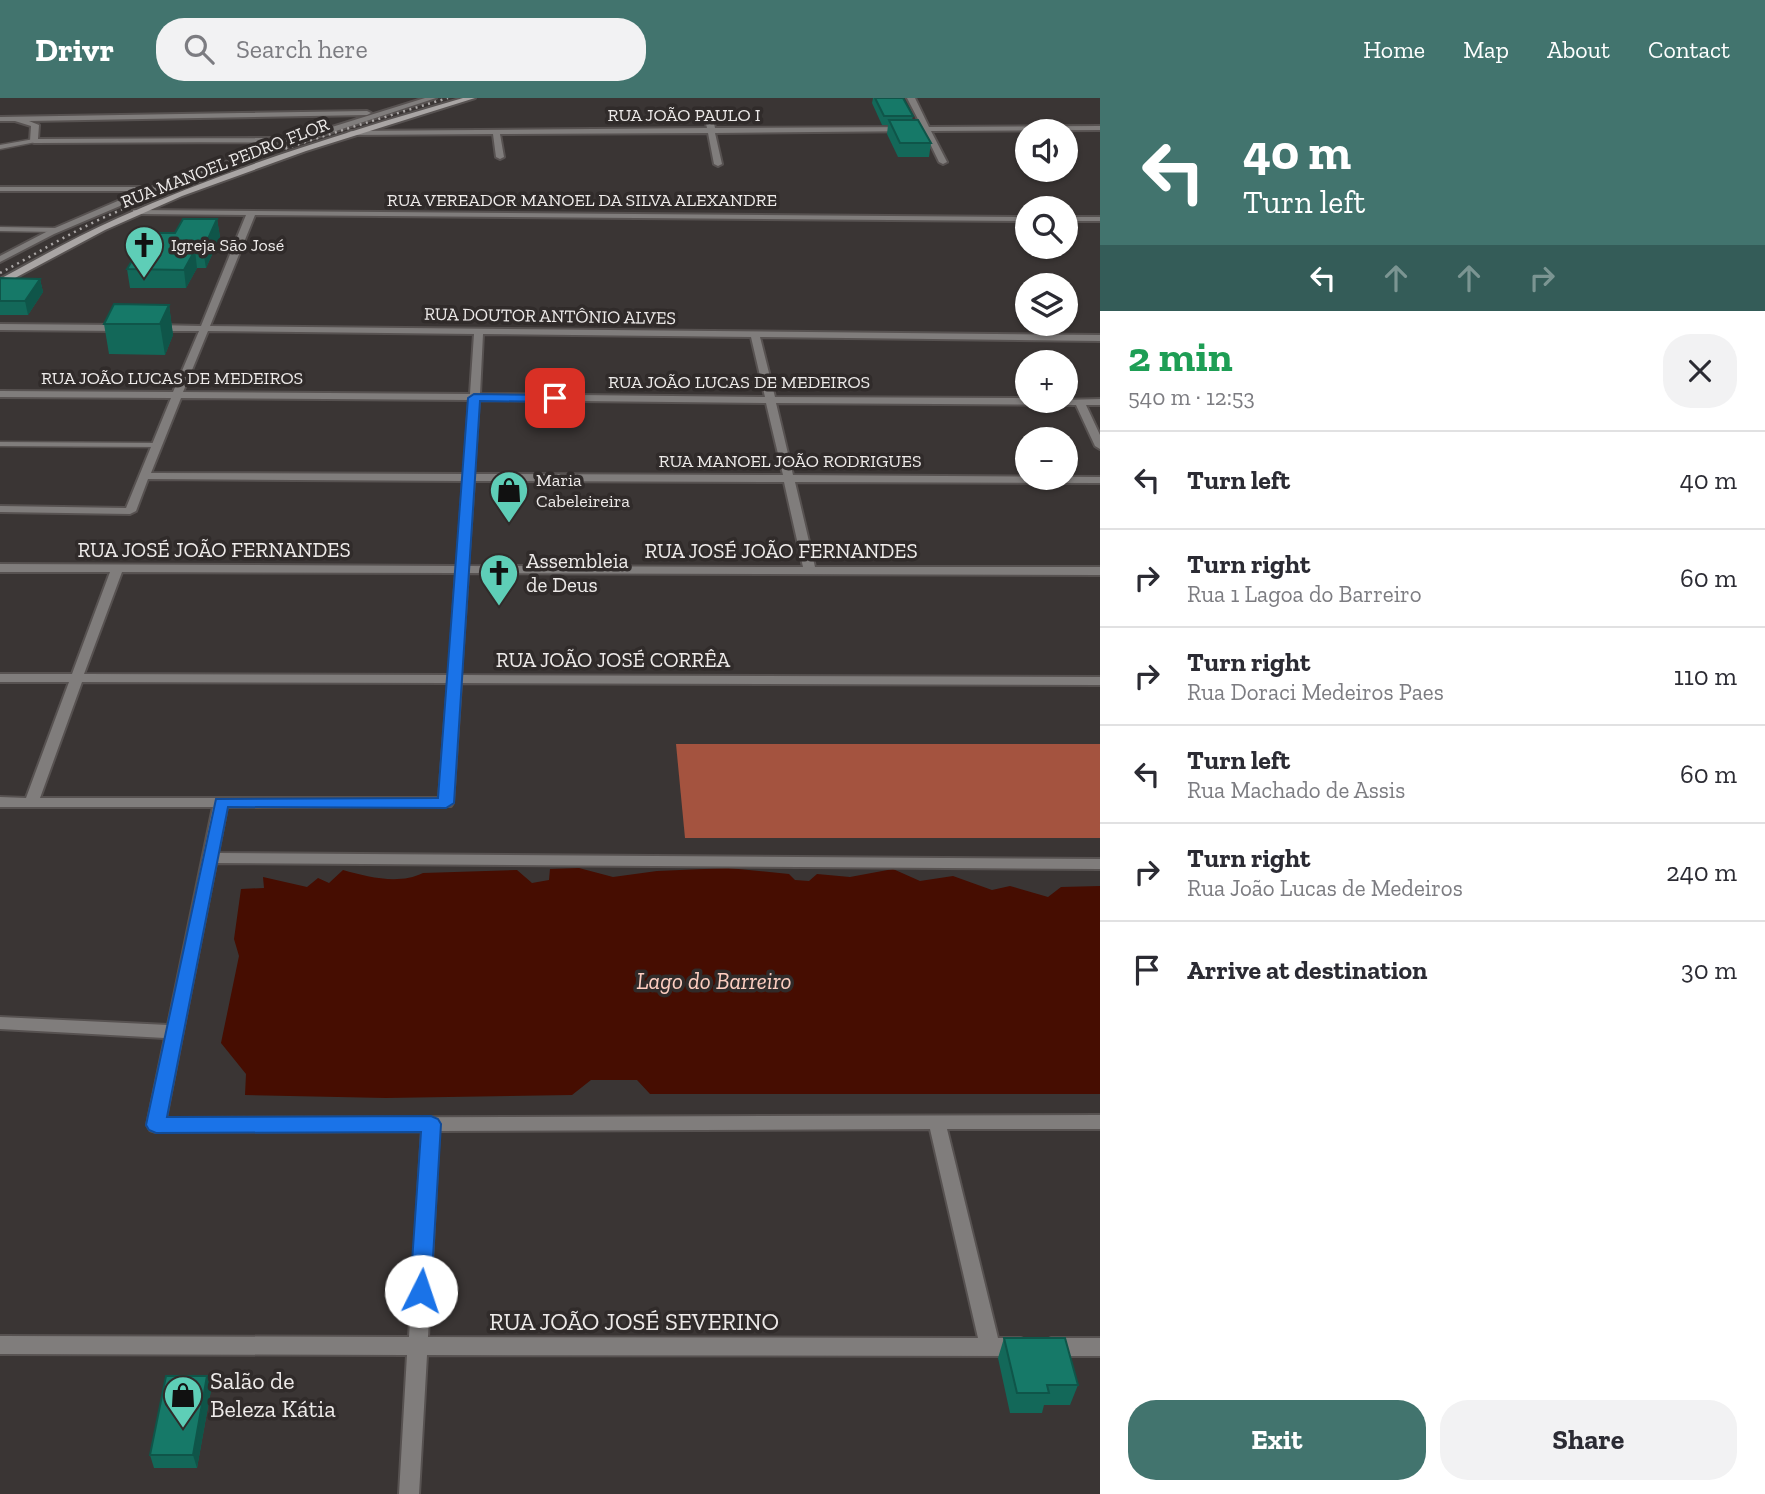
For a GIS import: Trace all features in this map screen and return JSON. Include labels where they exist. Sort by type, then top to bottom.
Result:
[{"type":"main road","name":"RUA MANOEL PEDRO FLOR","points":[[0,283],[136,212],[215,180],[351,133],[471,98]]},
{"type":"street","points":[[0,260],[56,230],[152,189],[432,98]]},
{"type":"street","points":[[911,98],[943,162]]},
{"type":"street","points":[[0,119],[385,113]]},
{"type":"street","points":[[708,114],[718,163]]},
{"type":"street","points":[[15,119],[35,125],[34,141],[324,142]]},
{"type":"street","name":"RUA JOÃO PAULO I","points":[[351,133],[1100,128]]},
{"type":"street","points":[[496,132],[500,157]]},
{"type":"street","points":[[0,190],[152,189]]},
{"type":"street","name":"RUA VEREADOR MANOEL DA SILVA ALEXANDRE","points":[[136,212],[1015,219]]},
{"type":"street","points":[[0,509],[130,511],[251,214]]},
{"type":"street","points":[[1078,219],[1100,219]]},
{"type":"street","points":[[0,327],[136,328]]},
{"type":"street","name":"RUA DOUTOR ANTÔNIO ALVES","points":[[150,328],[1099,339]]},
{"type":"street","points":[[0,802],[446,803],[479,331]]},
{"type":"street","points":[[755,334],[810,570]]},
{"type":"street","name":"RUA JOÃO LUCAS DE MEDEIROS","points":[[0,394],[1100,402]]},
{"type":"street","points":[[1080,402],[1100,446]]},
{"type":"street","name":"RUA MANOEL JOÃO RODRIGUES","points":[[145,475],[1100,480]]},
{"type":"street","name":"RUA JOSÉ JOÃO FERNANDES","points":[[0,568],[1100,571]]},
{"type":"street","points":[[31,802],[117,569]]},
{"type":"street","name":"RUA JOÃO JOSÉ CORRÊA","points":[[0,678],[1100,681]]},
{"type":"street","points":[[221,802],[156,1125],[1100,1122]]},
{"type":"street","points":[[210,858],[1100,864]]},
{"type":"street","points":[[0,1023],[174,1032]]},
{"type":"street","points":[[937,1122],[990,1347]]},
{"type":"street","points":[[409,1494],[431,1124]]},
{"type":"street","name":"RUA JOÃO JOSÉ SEVERINO","points":[[0,1345],[1100,1347]]},
{"type":"lane","points":[[0,147],[34,141]]},
{"type":"lane","points":[[0,229],[56,230]]},
{"type":"lane","points":[[0,444],[157,446]]},
{"type":"shaded area","points":[[676,744],[1100,744],[1100,838],[685,838]]},
{"type":"water","name":"Lago do Barreiro","points":[[579,868],[613,877],[657,871],[728,868],[789,874],[795,880],[809,881],[817,874],[850,877],[893,869],[920,881],[953,876],[992,890],[1010,886],[1048,897],[1061,887],[1100,886],[1100,1094],[650,1094],[637,1080],[591,1080],[572,1095],[386,1098],[245,1095],[246,1074],[221,1043],[239,956],[234,939],[241,889],[264,888],[263,877],[307,887],[318,878],[329,883],[343,870],[373,877],[404,879],[423,873],[517,870],[532,883],[549,880],[550,869]]},
{"type":"building","points":[[875,98],[903,98],[913,116],[884,116]]},
{"type":"building","points":[[889,120],[918,120],[931,143],[900,143]]},
{"type":"building","points":[[183,219],[217,219],[203,250],[195,250],[184,270],[127,269],[149,233],[175,233]]},
{"type":"building","points":[[0,278],[40,279],[25,301],[0,301]]},
{"type":"building","points":[[114,304],[169,305],[160,324],[104,324]]},
{"type":"building","points":[[1004,1338],[1065,1338],[1078,1385],[1047,1385],[1049,1393],[1017,1393]]},
{"type":"building","name":"Salão de Beleza Kátia","points":[[166,1376],[207,1376],[193,1455],[150,1455]]},
{"type":"railway","points":[[0,273],[85,227],[155,196],[279,151],[448,98]]},
{"type":"place","name":"Igreja São José","points":[[144,279]]},
{"type":"place","name":"Maria Cabeleireira","points":[[509,524]]},
{"type":"place","name":"Assembleia de Deus","points":[[499,607]]},
{"type":"place","name":"Salão de Beleza Kátia","points":[[183,1429]]},
{"type":"route","points":[[421,1291],[431,1124],[156,1125],[221,802],[446,803],[474,398],[555,398]]}]
